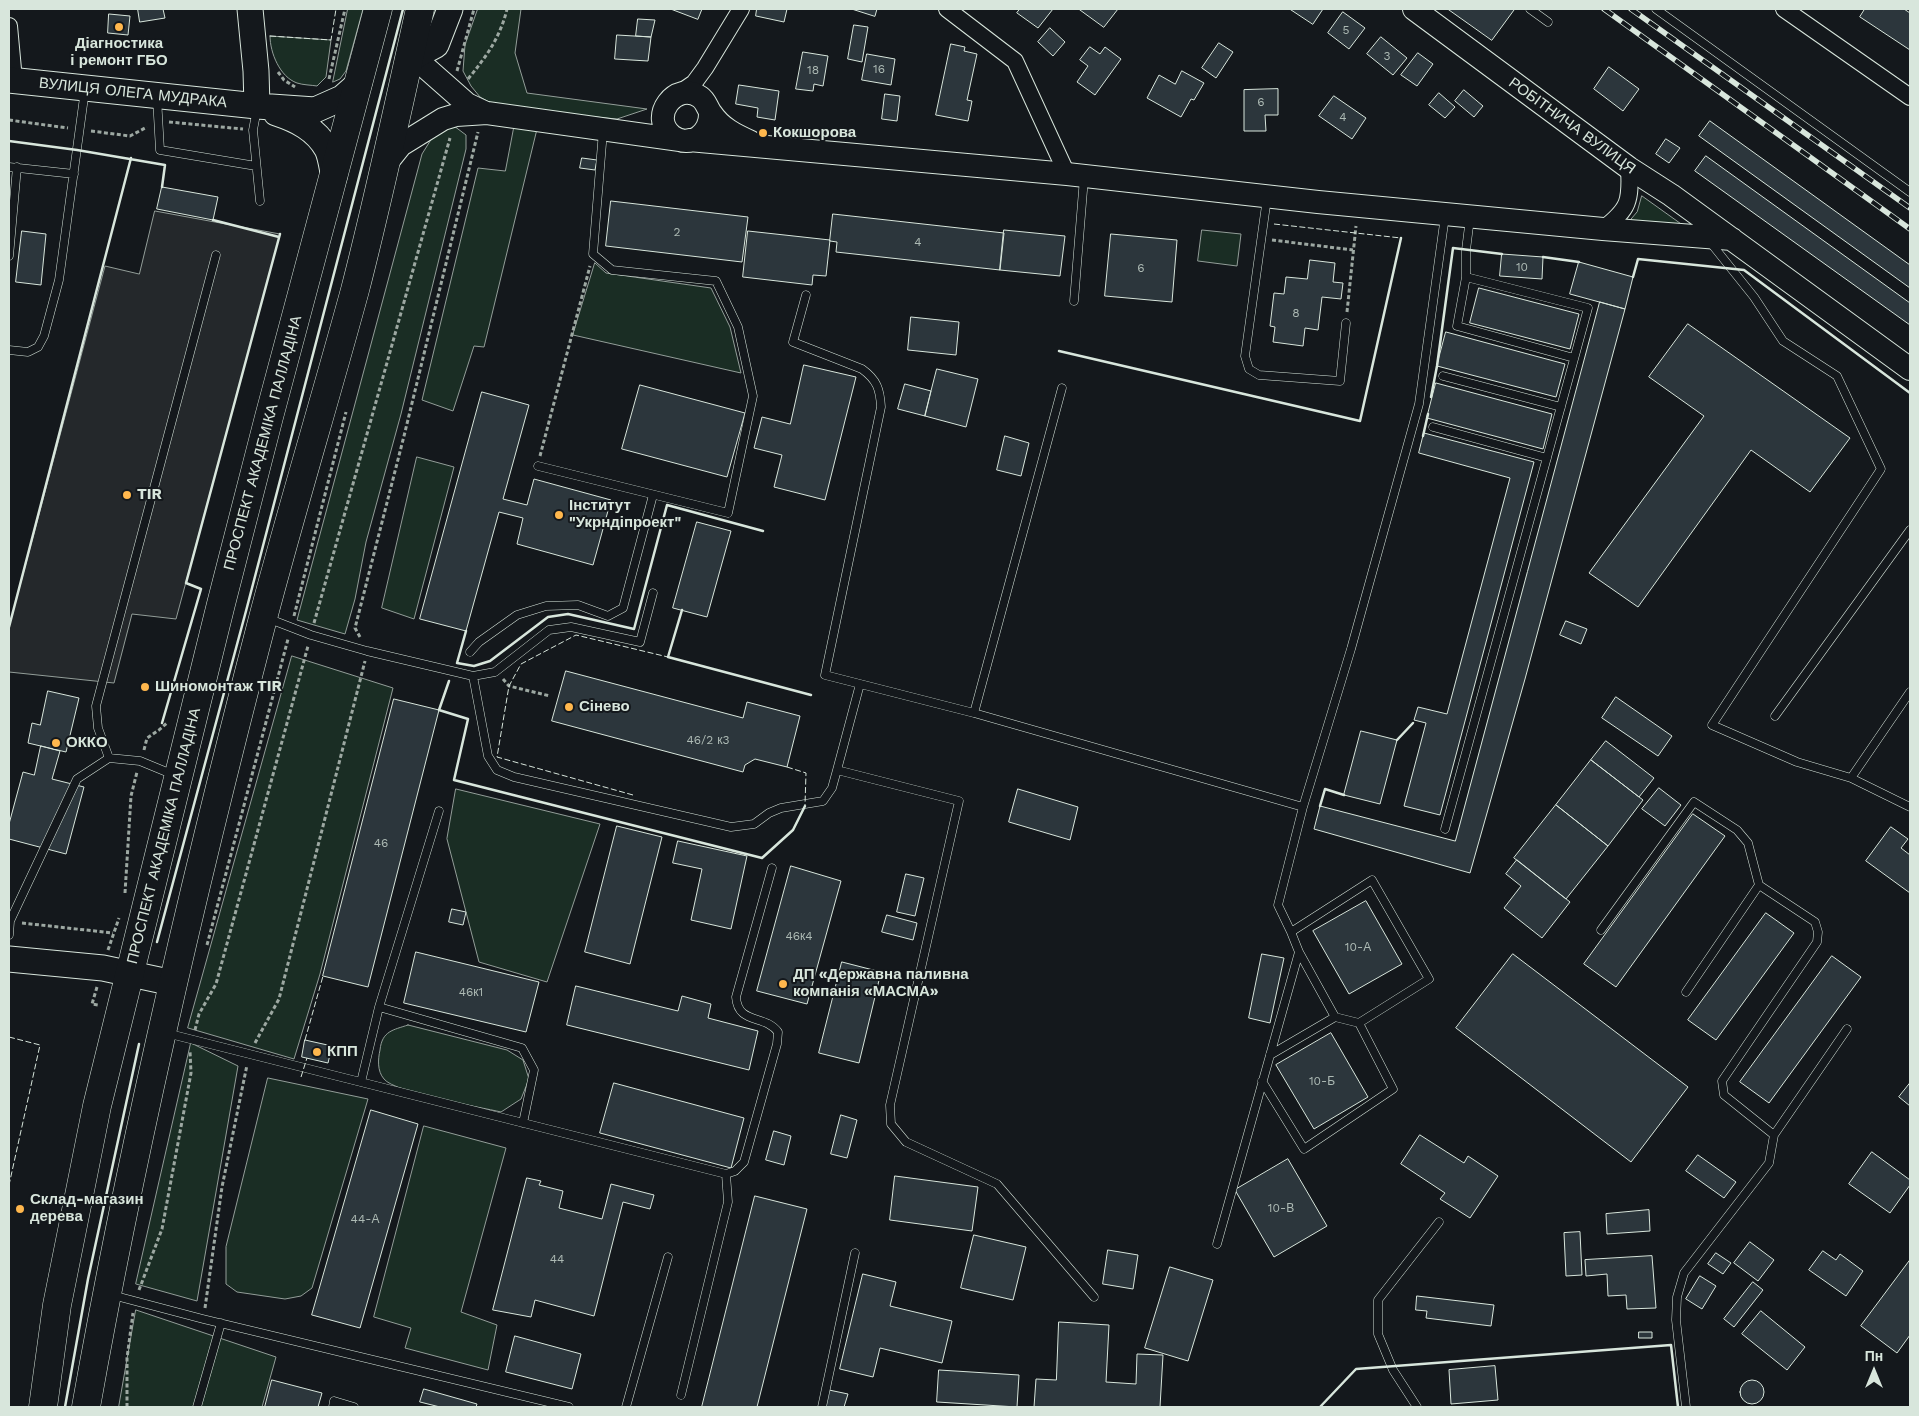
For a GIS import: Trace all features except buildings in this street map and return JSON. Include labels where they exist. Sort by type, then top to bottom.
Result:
[{"type":"highway","name":"ПРОСПЕКТ АКАДЕМІКА ПАЛЛАДІНА","points":[[43,1407],[57,1305],[93,1124],[269,417],[378,9]]},
{"type":"highway","points":[[86,1407],[106,1294],[173,983],[264,616],[355,289],[420,9]]},
{"type":"main road","points":[[250,9],[256,71],[257,106]]},
{"type":"main road","points":[[408,60],[436,45],[450,9]]},
{"type":"main road","name":"ВУЛИЦЯ ОЛЕГА МУДРАКА","points":[[11,80],[257,106],[315,110],[342,98],[359,83]]},
{"type":"main road","name":"ВУЛИЦЯ ОЛЕГА МУДРАКА","points":[[257,106],[295,119],[310,128],[328,150],[334,177]]},
{"type":"main road","points":[[9,959],[103,968],[173,983]]},
{"type":"street","points":[[628,133],[646,123],[694,83],[741,9]]},
{"type":"street","points":[[947,9],[1015,61],[1076,175]]},
{"type":"street","name":"РОБІТНИЧА ВУЛИЦЯ","points":[[1414,9],[1629,168],[1671,195],[1910,369]]},
{"type":"street","points":[[1784,9],[1910,97]]},
{"type":"street","points":[[9,26],[11,80]]},
{"type":"street","points":[[408,60],[425,66],[459,86],[467,104],[487,113]]},
{"type":"street","points":[[705,68],[703,86],[709,109],[710,120],[703,134],[697,138],[685,140],[671,135],[665,127],[663,118],[671,101],[690,93],[700,97],[709,109],[729,132],[761,146]]},
{"type":"street","points":[[385,165],[401,146],[443,119],[456,115],[487,113],[685,140],[1076,175],[1603,229],[1732,239]]},
{"type":"street","points":[[1603,229],[1619,217],[1626,206],[1630,191],[1629,168]]},
{"type":"lane","points":[[1530,9],[1548,22]]},
{"type":"lane","points":[[1656,9],[1910,192]]},
{"type":"lane","points":[[9,350],[28,352],[38,347],[44,336],[60,280],[85,88]]},
{"type":"lane","points":[[157,96],[160,150],[256,166]]},
{"type":"lane","points":[[257,106],[253,130],[260,201]]},
{"type":"lane","points":[[538,466],[728,513],[753,396],[738,328],[716,281],[612,270],[593,254],[603,130]]},
{"type":"lane","points":[[9,256],[13,167],[74,174]]},
{"type":"lane","points":[[1074,301],[1076,175]]},
{"type":"lane","points":[[1267,196],[1245,356],[1249,370],[1259,375],[1340,381],[1346,323]]},
{"type":"lane","points":[[1262,1081],[1304,1149],[1394,1089],[1359,1024],[1335,1017],[1299,952],[1278,905],[1303,807],[1351,649],[1419,404],[1445,214]]},
{"type":"lane","points":[[1470,216],[1466,250],[1466,277],[1457,326],[1574,358]]},
{"type":"lane","points":[[1706,237],[1754,297],[1783,341],[1837,376],[1881,469],[1712,725],[1797,762],[1851,778],[1910,808]]},
{"type":"lane","points":[[109,758],[98,728],[96,706],[216,255]]},
{"type":"lane","points":[[1445,828],[1588,308],[1466,277]]},
{"type":"lane","points":[[806,295],[793,342],[862,369],[877,384],[881,407],[825,675],[974,713],[1303,807]]},
{"type":"lane","points":[[1444,376],[1561,407]]},
{"type":"lane","points":[[974,713],[1062,388]]},
{"type":"lane","points":[[1433,427],[1547,458]]},
{"type":"lane","points":[[470,652],[479,642],[517,615],[546,606],[578,606],[608,616],[623,608],[654,495]]},
{"type":"lane","points":[[1775,716],[1910,530]]},
{"type":"lane","points":[[264,616],[311,634],[367,651],[473,676],[495,672],[549,630],[572,627],[640,642],[653,593]]},
{"type":"lane","points":[[473,676],[488,756],[496,770],[514,777],[731,827],[754,824],[770,813],[782,808],[823,801],[832,788],[860,684]]},
{"type":"lane","points":[[1851,778],[1910,692]]},
{"type":"lane","points":[[9,935],[10,921],[77,779],[109,758],[140,761],[179,776]]},
{"type":"lane","points":[[837,770],[959,801],[890,1105],[891,1124],[906,1142],[998,1184],[1094,1297]]},
{"type":"lane","points":[[1601,930],[1694,802],[1737,830],[1748,843],[1759,885],[1815,922],[1818,932],[1817,942],[1722,1081],[1724,1095],[1774,1135]]},
{"type":"lane","points":[[361,1082],[379,1007],[439,811]]},
{"type":"lane","points":[[162,1032],[726,1174],[735,1171],[744,1162],[777,1044],[778,1032],[773,1025],[743,1014],[737,1007],[736,997],[772,868]]},
{"type":"lane","points":[[1291,932],[1372,880],[1429,979],[1359,1024]]},
{"type":"lane","points":[[1686,992],[1759,885]]},
{"type":"lane","points":[[1217,1244],[1299,952]]},
{"type":"lane","points":[[379,1007],[522,1048],[534,1070],[524,1123]]},
{"type":"lane","points":[[1270,1056],[1335,1017]]},
{"type":"lane","points":[[1686,1407],[1676,1320],[1677,1297],[1684,1273],[1769,1163],[1774,1135],[1847,1029]]},
{"type":"lane","points":[[681,1395],[728,1202],[726,1174]]},
{"type":"lane","points":[[1417,1407],[1392,1370],[1378,1334],[1378,1300],[1439,1222]]},
{"type":"lane","points":[[822,1407],[856,1253]]},
{"type":"lane","points":[[626,1407],[668,1257]]},
{"type":"lane","points":[[106,1294],[569,1407]]},
{"type":"lane","points":[[197,1407],[222,1323]]},
{"type":"lane","points":[[333,1407],[334,1401],[354,1407]]},
{"type":"path","points":[[326,84],[331,77],[345,9]]},
{"type":"path","points":[[459,86],[474,9]]},
{"type":"path","points":[[459,86],[489,54],[507,9]]},
{"type":"path","points":[[274,66],[284,80],[301,90]]},
{"type":"path","points":[[203,1319],[222,1187],[249,1053],[279,999],[367,651],[355,628],[478,132],[487,113]]},
{"type":"path","points":[[314,626],[451,134]]},
{"type":"path","points":[[1346,323],[1356,226]]},
{"type":"path","points":[[1261,239],[1353,250]]},
{"type":"path","points":[[538,466],[593,254]]},
{"type":"path","points":[[206,949],[292,626]]},
{"type":"path","points":[[193,1036],[199,1014],[216,984],[307,651]]},
{"type":"path","points":[[495,672],[509,686],[550,696]]},
{"type":"path","points":[[10,921],[113,933]]},
{"type":"path","points":[[137,1293],[162,1229],[191,1073],[190,1051],[192,1043]]},
{"type":"path","points":[[127,1407],[126,1358],[133,1309]]},
{"type":"green space","points":[[348,9],[363,9],[346,71],[340,79],[333,82]]},
{"type":"green space","points":[[478,9],[521,9],[515,53],[527,93],[647,109],[617,119],[500,108],[480,97],[471,86],[463,71],[465,45]]},
{"type":"green space","points":[[270,36],[331,40],[326,77],[317,86],[299,84],[291,80],[277,64],[270,43]]},
{"type":"green space","points":[[454,126],[466,135],[466,149],[401,414],[366,542],[355,599],[345,634],[297,620],[422,154],[432,138]]},
{"type":"green space","points":[[514,128],[537,129],[484,347],[474,346],[453,411],[422,400],[478,168],[505,171]]},
{"type":"green space","points":[[1642,196],[1691,231],[1626,225],[1637,212]]},
{"type":"green space","points":[[1202,230],[1241,234],[1237,266],[1198,261]]},
{"type":"green space","points":[[595,263],[606,273],[711,288],[730,327],[741,373],[573,335]]},
{"type":"green space","points":[[417,457],[454,467],[414,619],[382,608]]},
{"type":"green space","points":[[292,656],[393,688],[320,974],[294,1059],[188,1028]]},
{"type":"green space","points":[[456,789],[600,824],[547,982],[479,962],[447,839]]},
{"type":"green space","points":[[408,1025],[507,1050],[523,1060],[529,1079],[521,1099],[501,1112],[420,1094],[391,1084],[384,1079],[379,1069],[381,1044],[389,1032]]},
{"type":"green space","points":[[191,1043],[238,1066],[197,1301],[136,1284]]},
{"type":"green space","points":[[268,1078],[368,1099],[312,1288],[301,1296],[285,1299],[237,1292],[226,1284],[226,1247]]},
{"type":"green space","points":[[424,1126],[506,1148],[461,1312],[497,1325],[488,1370],[405,1348],[411,1328],[374,1317]]},
{"type":"green space","points":[[136,1310],[276,1357],[262,1407],[119,1407]]},
{"type":"shaded area","name":"TIR","points":[[155,211],[280,234],[176,619],[132,614],[114,683],[9,672],[9,627],[105,266],[139,274]]},
{"type":"railway","points":[[1604,9],[1910,229]]},
{"type":"railway","points":[[1631,9],[1910,208]]},
{"type":"fence","points":[[270,36],[331,40],[336,9]]},
{"type":"fence","points":[[1274,224],[1401,238]]},
{"type":"fence","points":[[633,795],[497,757],[509,686],[521,664],[576,635],[668,657]]},
{"type":"fence","points":[[787,767],[806,773],[805,805]]},
{"type":"fence","points":[[305,1040],[323,976]]},
{"type":"fence","points":[[9,1037],[40,1045],[9,1185]]},
{"type":"fence","points":[[301,1077],[307,1058]]},
{"type":"wall","points":[[157,942],[246,611],[403,9]]},
{"type":"wall","points":[[9,141],[165,165],[162,187]]},
{"type":"wall","points":[[9,627],[131,158]]},
{"type":"wall","points":[[213,220],[279,237]]},
{"type":"wall","points":[[162,723],[201,589],[186,583],[280,234]]},
{"type":"wall","points":[[1059,351],[1360,421],[1401,238]]},
{"type":"wall","points":[[1431,397],[1453,248],[1502,254]]},
{"type":"wall","points":[[1543,257],[1579,262]]},
{"type":"wall","points":[[1633,277],[1638,259],[1744,270],[1910,393]]},
{"type":"wall","points":[[1423,436],[1428,414]]},
{"type":"wall","points":[[466,631],[457,663],[474,666],[490,661],[548,617],[568,614],[634,629],[667,505],[763,531]]},
{"type":"wall","points":[[682,610],[668,657],[811,695]]},
{"type":"wall","points":[[449,681],[439,710],[468,719],[454,780],[762,858],[793,830],[805,806]]},
{"type":"wall","points":[[1397,740],[1413,723]]},
{"type":"wall","points":[[1320,806],[1325,789],[1344,795]]},
{"type":"wall","points":[[65,1407],[88,1279],[139,1044]]},
{"type":"wall","points":[[1320,1407],[1356,1369],[1671,1345],[1678,1407]]},
{"type":"place","name":"Діагностика і ремонт ГБО","points":[[119,27]]},
{"type":"place","name":"Кокшорова","points":[[763,133]]},
{"type":"place","name":"TIR","points":[[127,495]]},
{"type":"place","name":"Інститут \"Укрндіпроект\"","points":[[559,515]]},
{"type":"place","name":"Шиномонтаж TIR","points":[[145,687]]},
{"type":"place","name":"Сінево","points":[[569,707]]},
{"type":"place","name":"ОККО","points":[[56,743]]},
{"type":"place","name":"ДП «Державна паливна компанія «МАСМА»","points":[[783,984]]},
{"type":"place","name":"КПП","points":[[317,1052]]},
{"type":"place","name":"Склад-магазин дерева","points":[[20,1209]]}]
